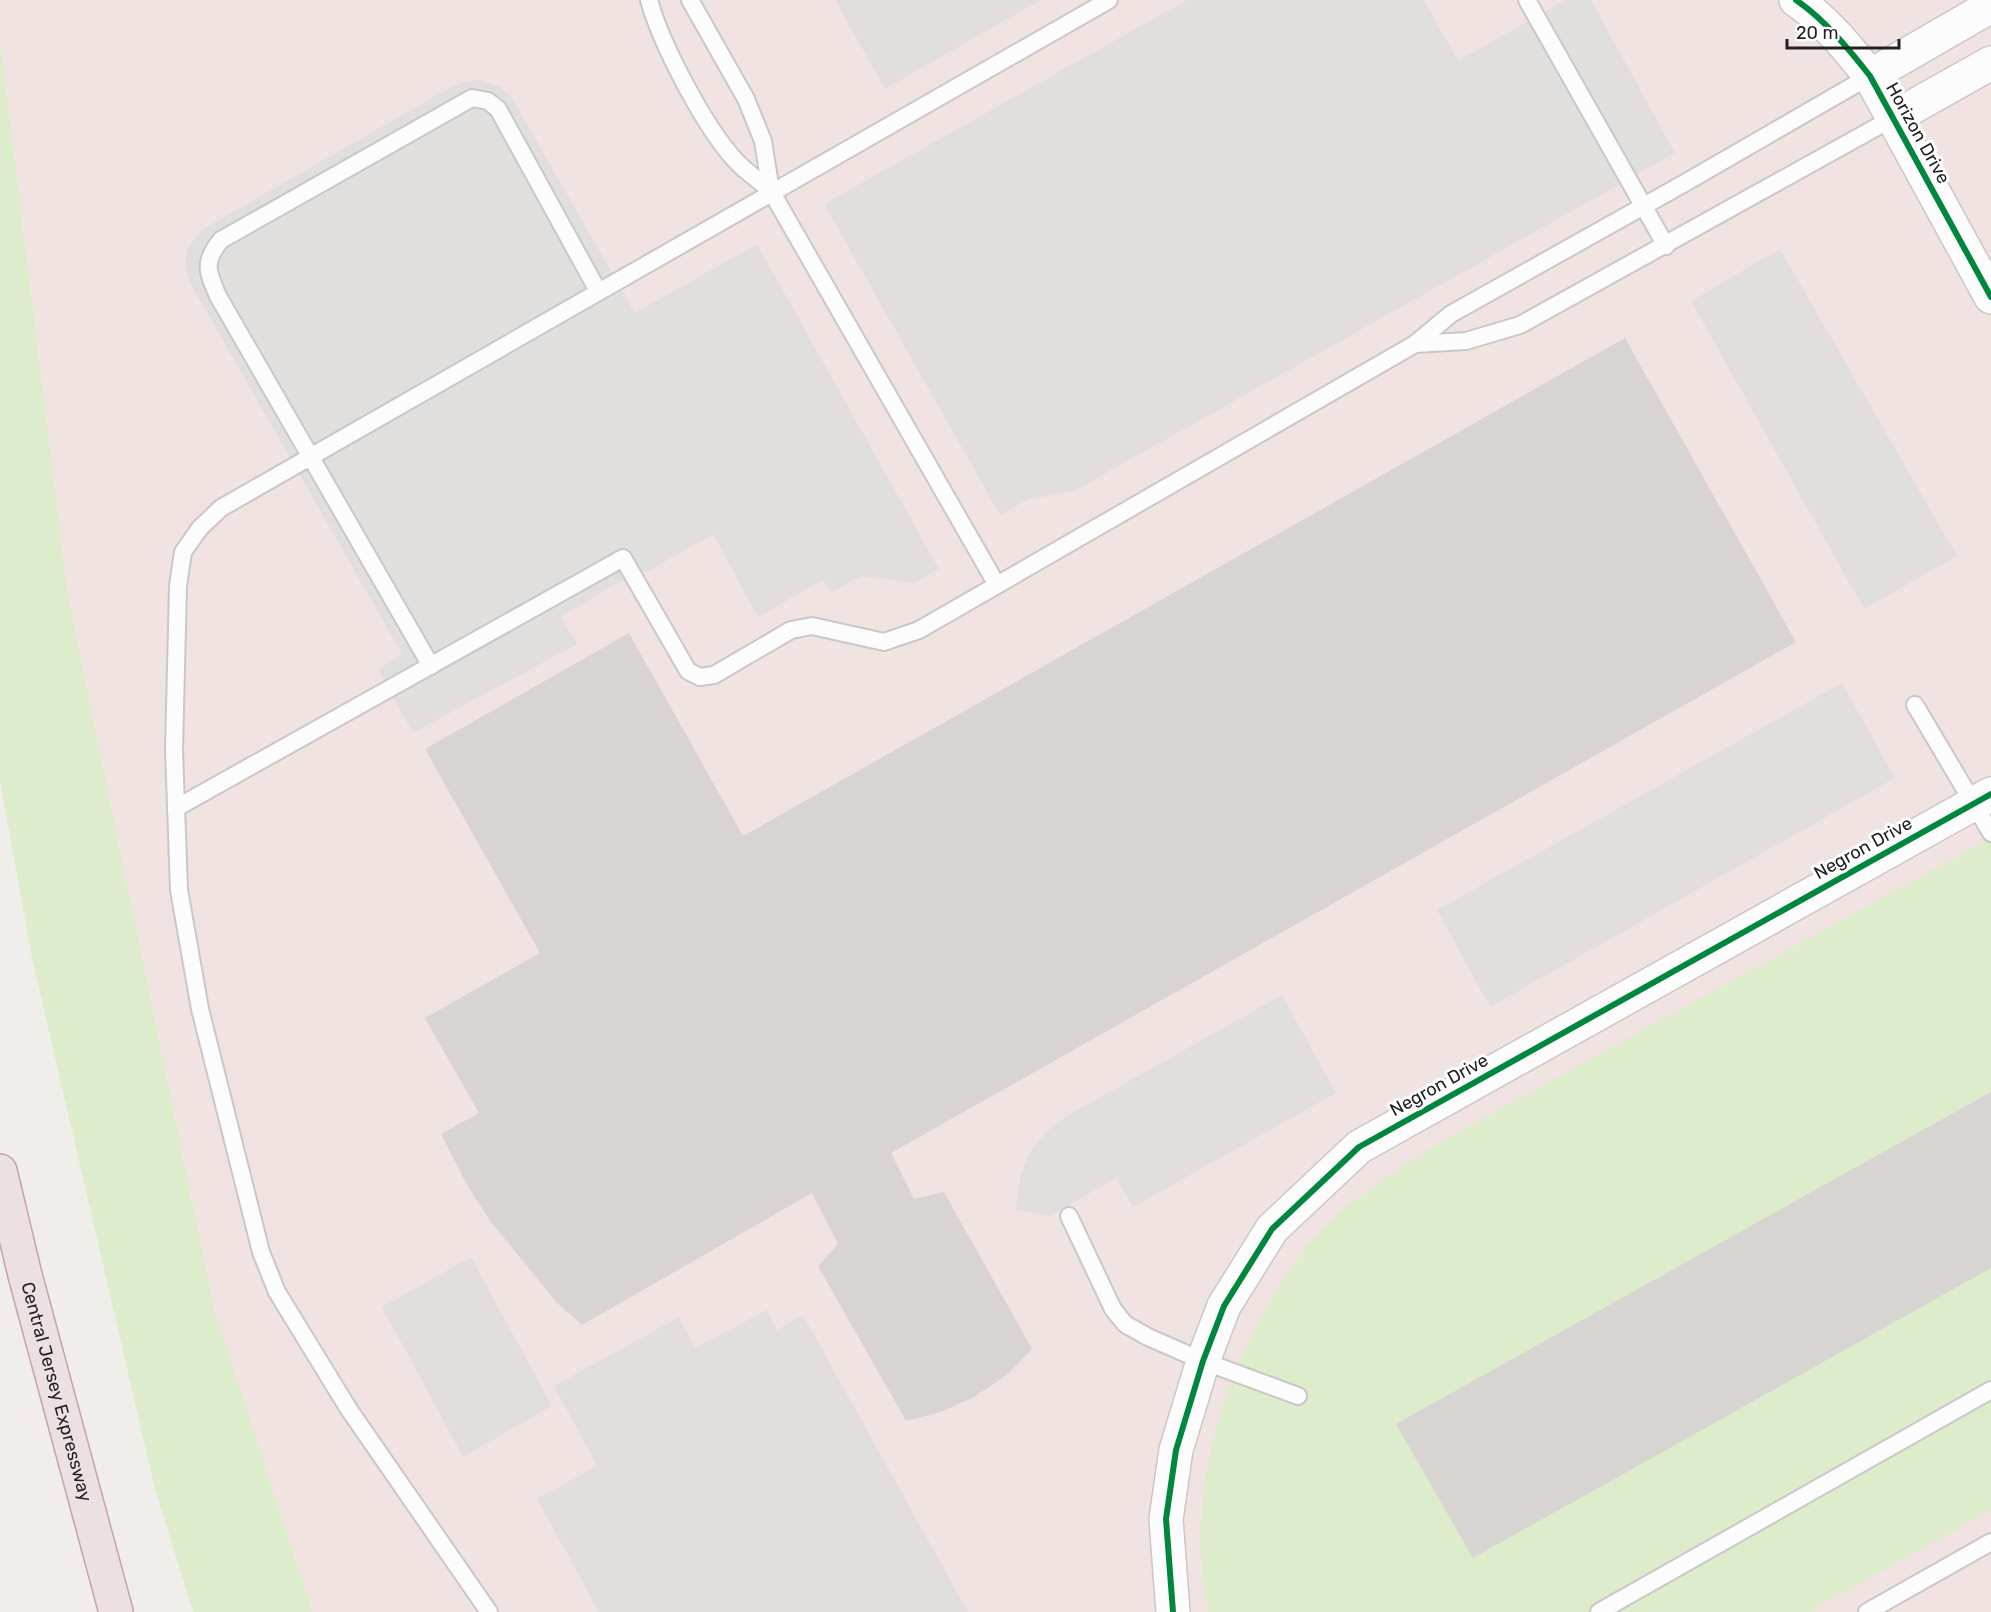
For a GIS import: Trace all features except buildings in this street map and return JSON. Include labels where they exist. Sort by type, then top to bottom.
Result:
[{"type":"highway","name":"Central Jersey Expressway","points":[[0,1171],[28,1286],[116,1612]]},
{"type":"street","name":"Horizon Drive","points":[[1796,0],[1811,10],[1849,49],[1870,76],[1991,297]]},
{"type":"street","points":[[1870,76],[1991,6]]},
{"type":"street","points":[[1893,118],[1991,63]]},
{"type":"street","name":"Negron Drive","points":[[1173,1612],[1166,1519],[1176,1450],[1203,1361],[1224,1306],[1272,1229],[1359,1147],[1983,798]]},
{"type":"lane","points":[[649,0],[657,30],[714,132],[736,161],[771,191],[996,585]]},
{"type":"lane","points":[[690,0],[746,99],[763,141],[771,191]]},
{"type":"lane","points":[[489,1612],[348,1408],[290,1315],[261,1252],[200,1009],[179,890],[174,750],[177,585],[183,552],[200,528],[221,508],[771,191],[1109,0]]},
{"type":"lane","points":[[1527,0],[1666,246]]},
{"type":"lane","points":[[176,808],[623,558],[688,671],[700,677],[714,675],[791,630],[812,626],[884,642],[919,630],[1415,344],[1451,314],[1870,76]]},
{"type":"lane","points":[[431,666],[309,458],[208,274],[209,255],[221,240],[472,98],[488,101],[498,110],[598,291]]},
{"type":"lane","points":[[1415,344],[1466,341],[1520,325],[1893,118]]},
{"type":"lane","points":[[1915,705],[1983,798],[1991,833]]},
{"type":"lane","points":[[1069,1216],[1113,1309],[1125,1323],[1148,1337],[1203,1361],[1298,1396]]},
{"type":"lane","points":[[1599,1612],[1991,1390]]},
{"type":"lane","points":[[1867,1612],[1991,1542]]},
{"type":"shaded area","points":[[0,0],[1991,0],[1991,1612],[313,1612],[215,1313],[68,596],[0,39]]},
{"type":"shaded area","points":[[835,0],[1041,0],[885,89]]},
{"type":"shaded area","points":[[1187,0],[1424,0],[1458,61],[1565,0],[1591,0],[1675,153],[1074,491],[1027,500],[1000,515],[824,204]]},
{"type":"shaded area","points":[[478,80],[499,86],[511,96],[635,313],[757,244],[939,569],[914,583],[861,576],[831,592],[823,580],[758,617],[713,534],[652,569],[612,586],[561,617],[577,644],[413,733],[378,670],[402,654],[190,283],[185,265],[188,247],[203,229],[444,91],[461,83]]},
{"type":"shaded area","points":[[1780,249],[1957,556],[1864,609],[1691,301]]},
{"type":"shaded area","points":[[1842,683],[1895,778],[1490,1007],[1437,910]]},
{"type":"shaded area","points":[[1282,995],[1336,1093],[1133,1207],[1116,1178],[1050,1216],[1016,1210],[1020,1178],[1030,1152],[1046,1132],[1065,1117]]},
{"type":"shaded area","points":[[471,1257],[552,1406],[463,1457],[382,1307]]},
{"type":"shaded area","points":[[767,1310],[777,1330],[803,1315],[968,1612],[599,1612],[537,1499],[597,1466],[554,1386],[679,1317],[695,1348]]},
{"type":"green space","points":[[0,39],[68,596],[215,1313],[313,1612],[193,1612],[155,1489],[32,958],[0,781]]},
{"type":"green space","points":[[1991,838],[1991,1510],[1808,1612],[1209,1612],[1201,1561],[1202,1508],[1211,1453],[1226,1398],[1247,1345],[1274,1295],[1304,1251],[1338,1213],[1400,1168],[1470,1125]]},
{"type":"cycle path","points":[[1796,0],[1826,25],[1870,76],[1991,297]]},
{"type":"cycle path","points":[[1173,1612],[1166,1519],[1176,1450],[1203,1361],[1224,1306],[1272,1229],[1359,1147],[1991,794]]}]
